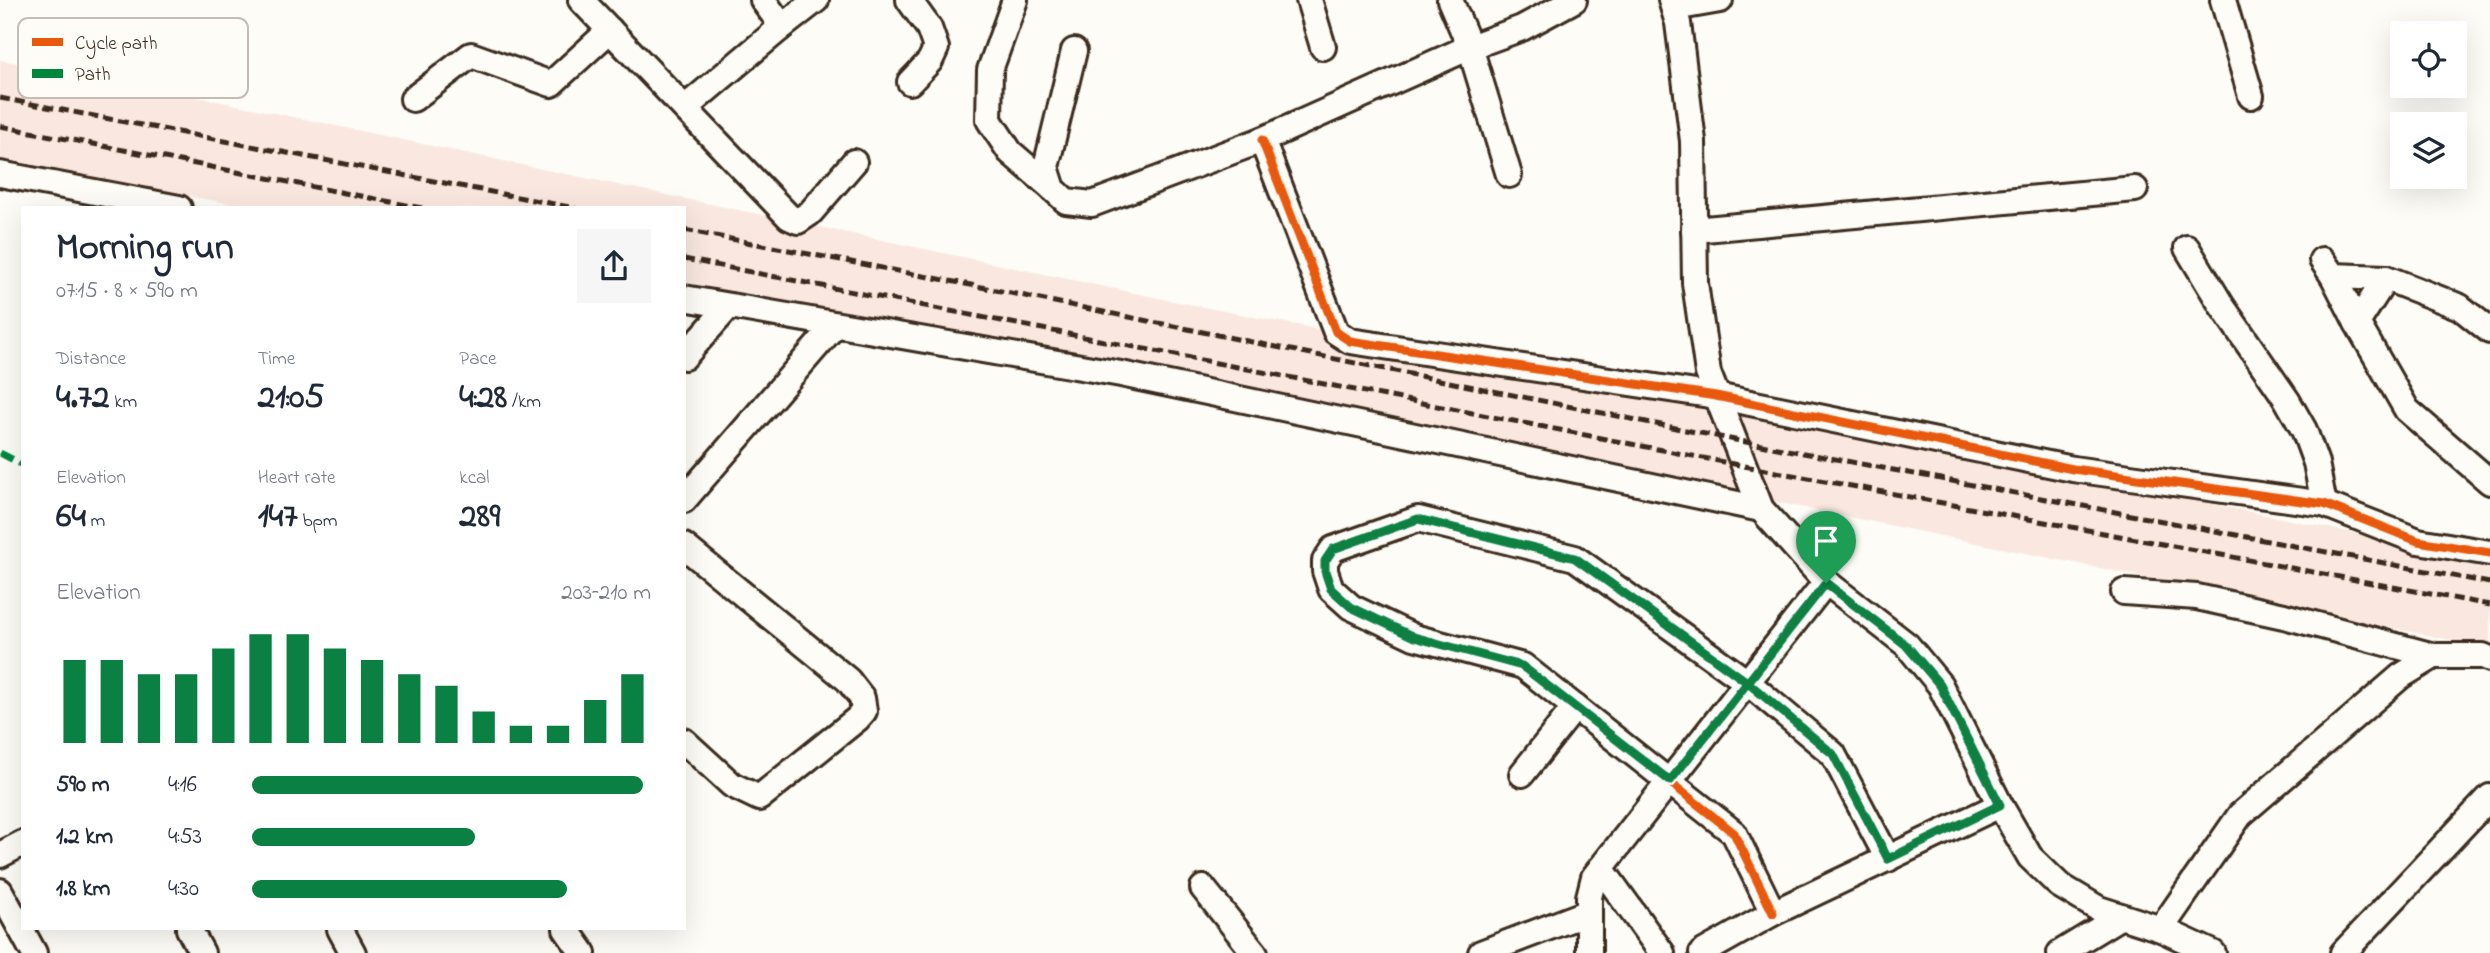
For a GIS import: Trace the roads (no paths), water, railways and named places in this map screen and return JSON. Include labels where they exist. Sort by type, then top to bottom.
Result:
[{"type":"street","points":[[581,0],[789,217],[798,220],[810,213],[854,162]]},
{"type":"street","points":[[763,0],[776,18],[779,29]]},
{"type":"street","points":[[685,108],[816,0]]},
{"type":"street","points":[[909,0],[929,27],[936,48],[930,61],[910,82]]},
{"type":"street","points":[[1015,0],[990,70],[989,120],[1010,152],[1066,201],[1092,204],[1262,140],[1470,47],[1522,28],[1574,0]]},
{"type":"street","points":[[1309,0],[1323,47]]},
{"type":"street","points":[[1450,0],[1470,47],[1509,175]]},
{"type":"street","points":[[1720,0],[1672,4],[1678,23],[1693,141],[1695,283],[1708,373],[1761,509],[1826,583],[1906,645],[1940,685],[2000,805],[2030,857],[2059,885],[2099,909],[2161,929],[2213,953]]},
{"type":"street","points":[[2223,0],[2251,96]]},
{"type":"street","points":[[413,99],[471,55],[551,84],[610,30]]},
{"type":"street","points":[[1053,189],[1046,167],[1074,51]]},
{"type":"street","points":[[1262,140],[1336,332],[1350,341],[1716,396],[2073,469],[2324,504],[2418,541],[2490,553]]},
{"type":"street","points":[[0,174],[168,206]]},
{"type":"street","points":[[1694,230],[2135,189]]},
{"type":"street","points":[[2187,248],[2304,430],[2316,463],[2324,504]]},
{"type":"street","points":[[2490,331],[2460,307],[2386,278],[2328,268],[2407,410],[2490,482]]},
{"type":"street","points":[[2357,323],[2386,278]]},
{"type":"street","points":[[686,298],[1121,374],[1761,509]]},
{"type":"street","points":[[686,355],[729,306]]},
{"type":"street","points":[[686,498],[835,324]]},
{"type":"street","points":[[1773,913],[1734,833],[1522,666],[1414,637],[1351,607],[1331,589],[1325,571],[1325,561],[1333,549],[1418,519],[1575,558],[1747,682],[1833,754],[1888,859]]},
{"type":"street","points":[[686,548],[848,680],[862,698],[864,711],[758,798],[732,785],[686,743]]},
{"type":"street","points":[[1589,953],[1589,897],[1594,877],[1826,583]]},
{"type":"street","points":[[2124,592],[2197,597],[2284,616],[2434,656],[2483,656],[2490,659]]},
{"type":"street","points":[[2161,929],[2240,815],[2401,676],[2434,656]]},
{"type":"street","points":[[1522,774],[1575,707]]},
{"type":"street","points":[[2343,953],[2490,797]]},
{"type":"street","points":[[1702,953],[1773,913],[2000,805]]},
{"type":"street","points":[[0,855],[21,844]]},
{"type":"street","points":[[1601,868],[1662,953]]},
{"type":"street","points":[[1203,888],[1255,953]]},
{"type":"street","points":[[0,891],[21,929]]},
{"type":"street","points":[[1481,953],[1589,912]]},
{"type":"street","points":[[2060,953],[2121,916]]},
{"type":"street","points":[[21,930],[34,953]]},
{"type":"street","points":[[190,930],[202,953]]},
{"type":"street","points":[[341,930],[353,953]]},
{"type":"street","points":[[566,930],[583,953]]},
{"type":"railway","points":[[0,98],[565,206]]},
{"type":"railway","points":[[0,126],[412,206]]},
{"type":"railway","points":[[686,230],[976,286],[1735,440],[2490,583]]},
{"type":"railway","points":[[686,259],[1744,466],[2490,605]]}]
